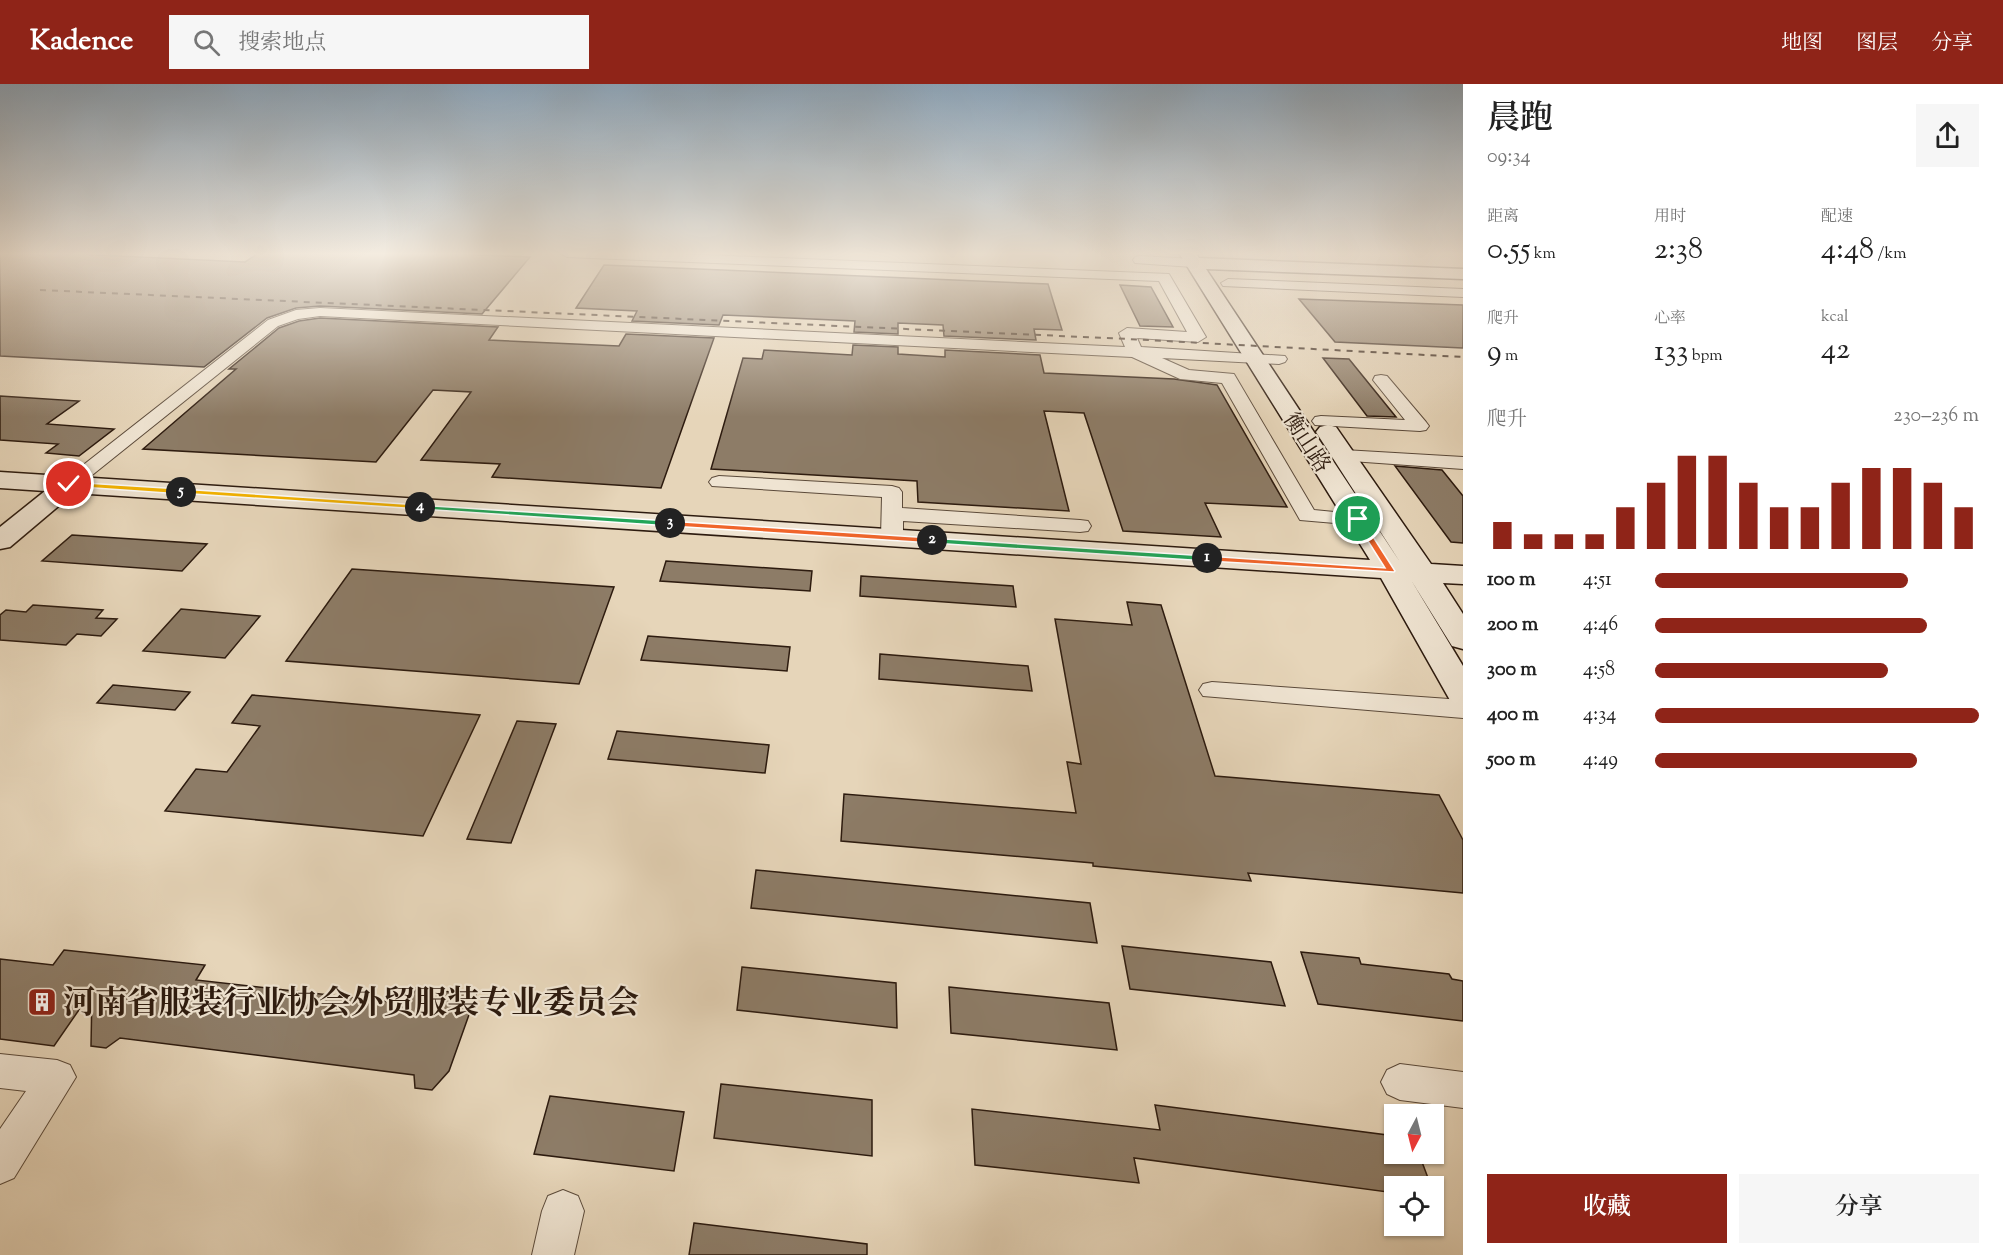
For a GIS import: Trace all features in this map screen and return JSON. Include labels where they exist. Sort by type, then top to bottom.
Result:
[{"type":"street","points":[[1181,308],[1198,337],[1127,333],[1135,352],[1186,375],[1228,378],[1307,516],[1358,519]]},
{"type":"street","name":"衡山路","points":[[1229,308],[1254,357],[1391,571],[1463,694]]},
{"type":"street","name":"衡山路","points":[[1240,308],[1279,359],[1321,421],[1422,572],[1463,639]]},
{"type":"street","points":[[0,540],[273,323],[296,315],[320,312],[1279,359]]},
{"type":"street","points":[[1321,421],[1420,426],[1381,380]]},
{"type":"street","points":[[1344,456],[1463,463]]},
{"type":"street","points":[[0,480],[892,526],[1391,571],[1463,575]]},
{"type":"street","points":[[719,482],[892,492],[892,526]]},
{"type":"street","points":[[892,526],[1080,526]]},
{"type":"street","points":[[1212,690],[1463,709]]},
{"type":"street","points":[[0,1071],[57,1077],[0,1164]]},
{"type":"street","points":[[1400,1082],[1463,1090]]},
{"type":"street","points":[[553,1255],[563,1211]]},
{"type":"building","points":[[0,308],[300,308],[267,318],[204,367],[0,356]]},
{"type":"building","points":[[353,308],[487,308],[482,314]]},
{"type":"building","points":[[576,308],[1055,308],[1062,330],[1034,329],[1036,340],[944,336],[943,325],[898,323],[898,334],[854,332],[855,321],[723,315],[719,325],[632,321],[637,311]]},
{"type":"building","points":[[1131,308],[1162,308],[1173,327],[1140,326]]},
{"type":"building","points":[[1306,308],[1463,308],[1463,348],[1335,342]]},
{"type":"building","points":[[320,318],[498,327],[489,340],[619,346],[626,334],[714,338],[661,488],[492,477],[500,464],[421,460],[471,392],[433,390],[376,462],[143,449],[236,369],[229,369],[279,328],[299,321]]},
{"type":"building","points":[[853,345],[898,347],[898,354],[945,357],[945,350],[1040,355],[1044,373],[1174,379],[1217,385],[1287,507],[1205,503],[1221,537],[1123,531],[1084,413],[1044,411],[1069,511],[918,502],[917,481],[711,469],[743,358],[762,359],[764,350],[852,355]]},
{"type":"building","points":[[1323,358],[1349,359],[1396,417],[1367,416]]},
{"type":"building","points":[[0,396],[79,401],[47,424],[114,429],[79,456],[46,453],[58,444],[0,440]]},
{"type":"building","points":[[1395,466],[1442,470],[1463,496],[1463,543],[1451,542]]},
{"type":"building","points":[[72,535],[207,544],[182,571],[42,561]]},
{"type":"building","points":[[666,561],[812,571],[810,591],[660,581]]},
{"type":"building","points":[[352,569],[614,587],[579,684],[286,661]]},
{"type":"building","points":[[861,576],[1013,586],[1016,607],[860,596]]},
{"type":"building","points":[[1127,602],[1161,605],[1215,776],[1439,795],[1463,840],[1463,893],[1248,873],[1251,881],[1093,866],[1093,863],[841,841],[844,794],[1076,813],[1067,762],[1081,764],[1055,619],[1132,625]]},
{"type":"building","points":[[33,605],[103,610],[96,618],[117,619],[101,636],[77,634],[66,645],[0,640],[0,615],[6,610],[26,612]]},
{"type":"building","points":[[181,609],[260,616],[225,658],[143,651]]},
{"type":"building","points":[[648,636],[790,647],[787,671],[641,660]]},
{"type":"building","points":[[880,654],[1028,666],[1032,691],[879,679]]},
{"type":"building","points":[[113,685],[190,692],[175,710],[97,703]]},
{"type":"building","points":[[252,695],[480,715],[423,836],[165,811],[196,769],[227,772],[260,726],[232,723]]},
{"type":"building","points":[[517,721],[556,724],[511,843],[467,839]]},
{"type":"building","points":[[617,731],[769,745],[765,773],[608,759]]},
{"type":"building","points":[[756,870],[1090,903],[1097,943],[751,908]]},
{"type":"building","points":[[1122,946],[1271,962],[1285,1006],[1130,989]]},
{"type":"building","points":[[64,950],[205,965],[196,980],[409,1004],[416,988],[476,995],[449,1071],[432,1090],[415,1088],[414,1075],[120,1038],[106,1048],[91,1046],[92,991],[54,1046],[0,1039],[0,959],[53,965]]},
{"type":"building","points":[[1301,952],[1359,958],[1361,964],[1449,974],[1452,979],[1463,981],[1463,1021],[1318,1004]]},
{"type":"building","points":[[742,967],[896,983],[897,1028],[737,1010]]},
{"type":"building","points":[[949,987],[1109,1003],[1117,1050],[951,1033]]},
{"type":"building","points":[[721,1084],[872,1100],[872,1156],[714,1138]]},
{"type":"building","points":[[550,1096],[684,1112],[674,1171],[534,1154]]},
{"type":"building","points":[[1155,1105],[1384,1135],[1384,1164],[1423,1164],[1427,1176],[1384,1176],[1384,1192],[1134,1158],[1139,1183],[975,1165],[972,1109],[1160,1130]]},
{"type":"building","points":[[694,1223],[867,1244],[867,1255],[689,1255]]},
{"type":"railway","points":[[432,308],[1128,339],[1463,357]]},
{"type":"place","name":"河南省服装行业协会外贸服装专业委员会","points":[[42,1002]]},
{"type":"route","points":[[69,484],[1391,571],[1358,519]]}]
